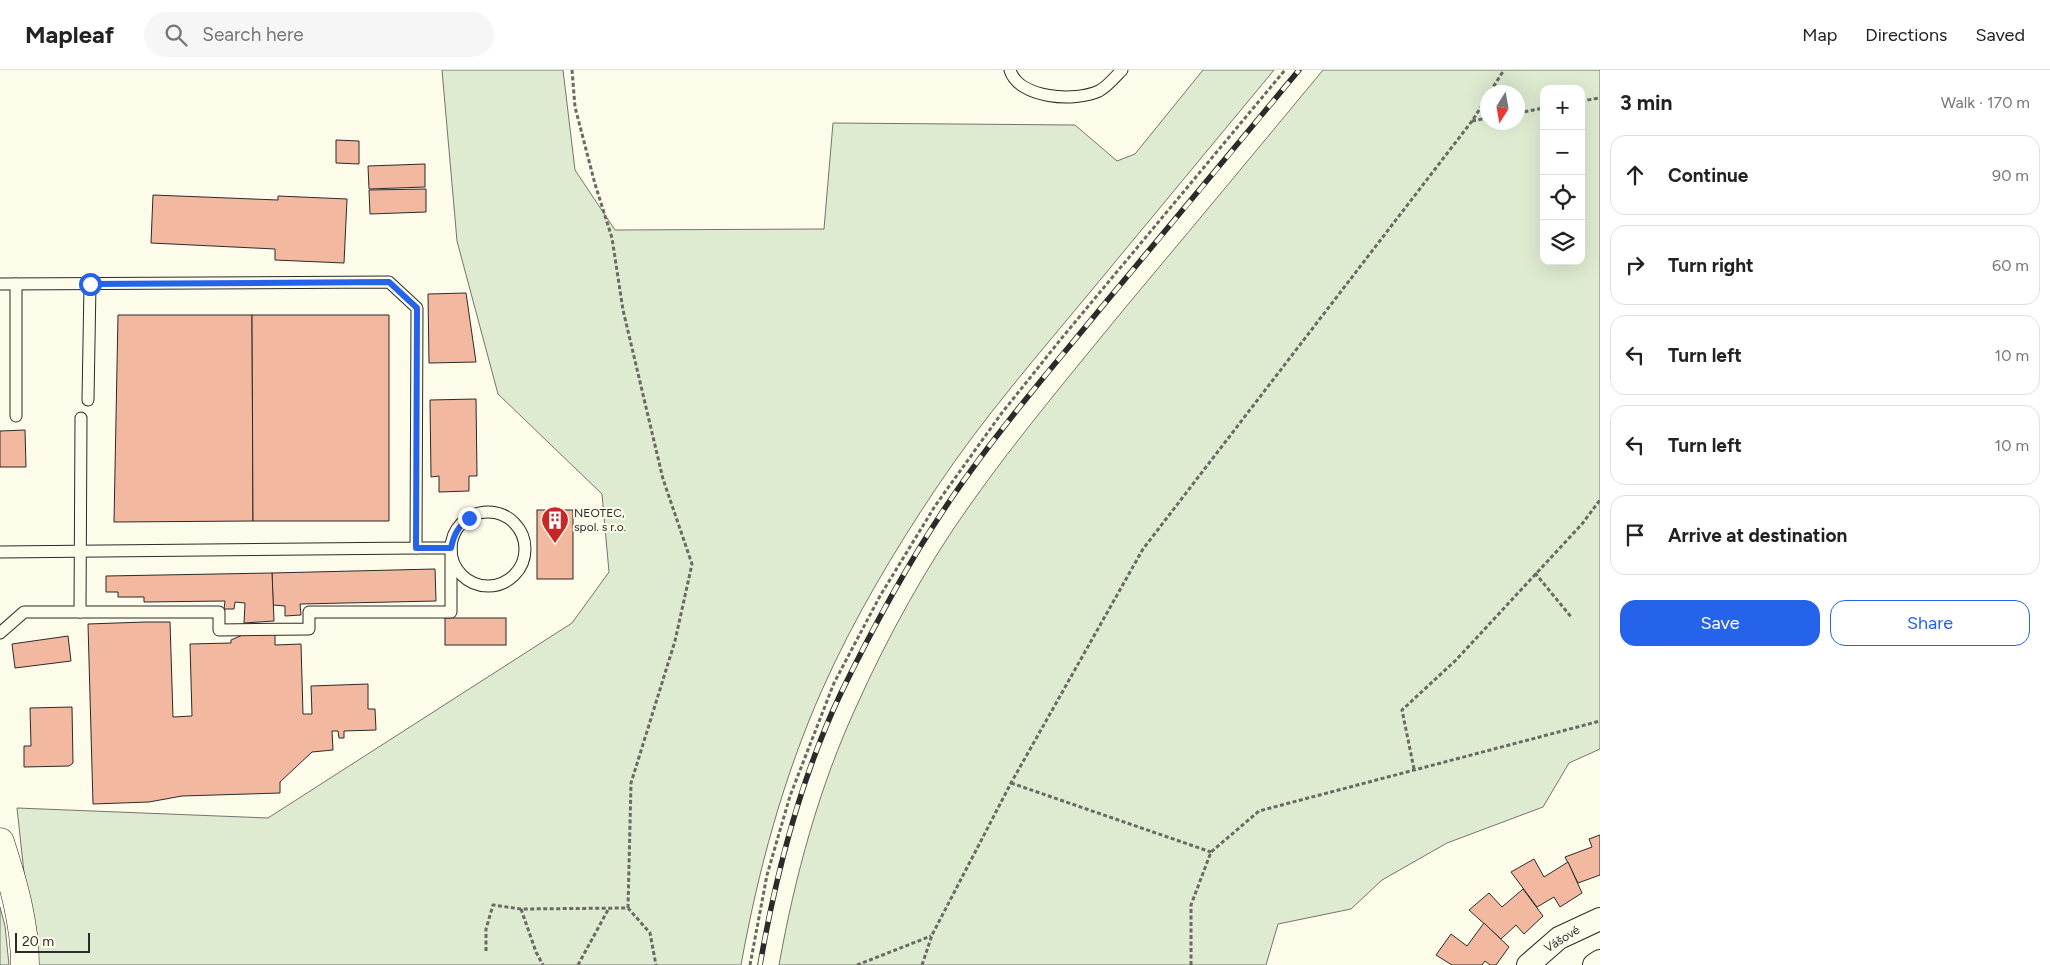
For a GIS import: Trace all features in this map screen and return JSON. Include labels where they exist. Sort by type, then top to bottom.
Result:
[{"type":"street","points":[[0,842],[18,905],[23,929],[26,965]]},
{"type":"street","name":"Vášové","points":[[1528,965],[1559,938],[1600,919]]},
{"type":"street","points":[[1594,965],[1600,961]]},
{"type":"lane","points":[[1010,70],[1013,78],[1032,92],[1066,97],[1100,91],[1122,70]]},
{"type":"lane","points":[[0,284],[389,282],[417,308],[416,548]]},
{"type":"lane","points":[[16,284],[16,416]]},
{"type":"lane","points":[[88,400],[90,284]]},
{"type":"lane","points":[[80,612],[81,418]]},
{"type":"lane","points":[[0,633],[24,612],[219,612],[219,630],[309,628],[309,612],[451,612],[451,548],[454,536],[460,526],[475,515],[492,512],[514,522],[521,532],[525,544],[525,556],[521,568],[503,584],[491,586],[478,585],[467,580],[458,571],[453,560],[451,548]]},
{"type":"lane","points":[[0,552],[451,548]]},
{"type":"path","points":[[572,70],[575,107],[595,184],[612,238],[623,310],[663,479],[692,564],[675,641],[631,783],[628,908],[650,933],[656,965]]},
{"type":"path","points":[[750,965],[767,875],[790,796],[834,683],[880,596],[935,506],[1001,414],[1067,331],[1285,70]]},
{"type":"path","points":[[1494,85],[1504,70]]},
{"type":"path","points":[[1585,100],[1600,98]]},
{"type":"path","points":[[922,965],[932,935],[1011,783],[1143,548],[1480,108]]},
{"type":"path","points":[[1525,112],[1540,109]]},
{"type":"path","points":[[1472,121],[1480,120]]},
{"type":"path","points":[[1414,770],[1402,710],[1456,660],[1582,524],[1600,500]]},
{"type":"path","points":[[1535,573],[1572,618]]},
{"type":"path","points":[[1191,965],[1191,905],[1211,852],[1259,811],[1600,721]]},
{"type":"path","points":[[1011,783],[1211,852]]},
{"type":"path","points":[[486,951],[486,929],[493,905],[521,909],[628,908]]},
{"type":"path","points":[[578,965],[609,908]]},
{"type":"path","points":[[521,909],[536,952],[543,965]]},
{"type":"path","points":[[857,965],[932,935]]},
{"type":"green space","points":[[442,70],[563,70],[575,170],[615,230],[824,229],[833,123],[1075,125],[1117,161],[1135,154],[1203,70],[1274,70],[992,412],[937,487],[890,561],[834,664],[795,757],[773,825],[755,895],[741,965],[34,965],[17,808],[268,818],[572,623],[609,572],[602,494],[498,394],[457,241]]},
{"type":"green space","points":[[1323,70],[1600,70],[1600,749],[1569,763],[1543,807],[1447,843],[1382,880],[1351,909],[1278,924],[1266,965],[779,965],[801,865],[831,768],[843,736],[895,628],[938,552],[970,505],[1026,430]]},
{"type":"green space","points":[[0,907],[5,926],[9,965],[0,965]]},
{"type":"building","points":[[336,140],[359,141],[359,164],[336,163]]},
{"type":"building","points":[[425,164],[425,187],[369,189],[368,166]]},
{"type":"building","points":[[426,189],[426,212],[370,214],[369,190]]},
{"type":"building","points":[[153,195],[278,200],[278,196],[347,199],[344,263],[275,260],[275,249],[151,243]]},
{"type":"building","points":[[466,293],[476,362],[429,363],[428,294]]},
{"type":"building","points":[[118,315],[252,315],[253,521],[114,522]]},
{"type":"building","points":[[252,315],[389,315],[389,521],[253,521]]},
{"type":"building","points":[[476,399],[477,476],[469,476],[469,491],[439,492],[439,476],[431,477],[430,400]]},
{"type":"building","points":[[25,430],[26,467],[0,467],[0,431]]},
{"type":"building","name":"NEOTEC, spol. s r.o.","points":[[537,510],[573,510],[573,579],[537,579]]},
{"type":"building","points":[[435,569],[436,601],[300,604],[301,615],[285,616],[285,606],[273,605],[272,573]]},
{"type":"building","points":[[272,573],[274,621],[244,623],[245,603],[235,602],[234,609],[224,609],[225,601],[144,602],[144,597],[118,597],[118,592],[106,592],[106,576]]},
{"type":"building","points":[[445,618],[506,618],[506,645],[445,645]]},
{"type":"building","points":[[170,622],[173,717],[192,716],[190,644],[231,643],[231,640],[245,634],[275,633],[275,645],[301,644],[303,714],[312,714],[311,686],[368,684],[368,709],[375,709],[376,730],[344,731],[344,738],[339,738],[338,731],[332,731],[333,750],[312,752],[280,782],[280,793],[182,796],[149,802],[93,804],[88,624]]},
{"type":"building","points":[[68,636],[71,661],[15,668],[12,644]]},
{"type":"building","points":[[72,707],[73,763],[69,766],[24,767],[24,746],[31,746],[30,708]]},
{"type":"building","points":[[1600,835],[1600,875],[1578,883],[1565,857],[1592,847],[1589,839]]},
{"type":"building","points":[[1534,859],[1544,877],[1568,862],[1582,893],[1560,907],[1554,897],[1537,907],[1511,872]]},
{"type":"building","points":[[1523,889],[1543,916],[1524,934],[1516,925],[1501,939],[1469,910],[1489,893],[1502,907]]},
{"type":"building","points":[[1484,923],[1509,947],[1496,965],[1490,965],[1485,961],[1482,965],[1452,965],[1436,955],[1451,934],[1467,946]]},
{"type":"railway","points":[[760,965],[766,930],[791,827],[813,760],[840,695],[879,619],[922,544],[970,471],[1006,424],[1299,70]]},
{"type":"place","name":"NEOTEC, spol. s r.o.","points":[[555,544]]},
{"type":"route","points":[[90,284],[389,282],[417,308],[416,548],[451,548],[454,536],[460,526],[469,518]]}]
